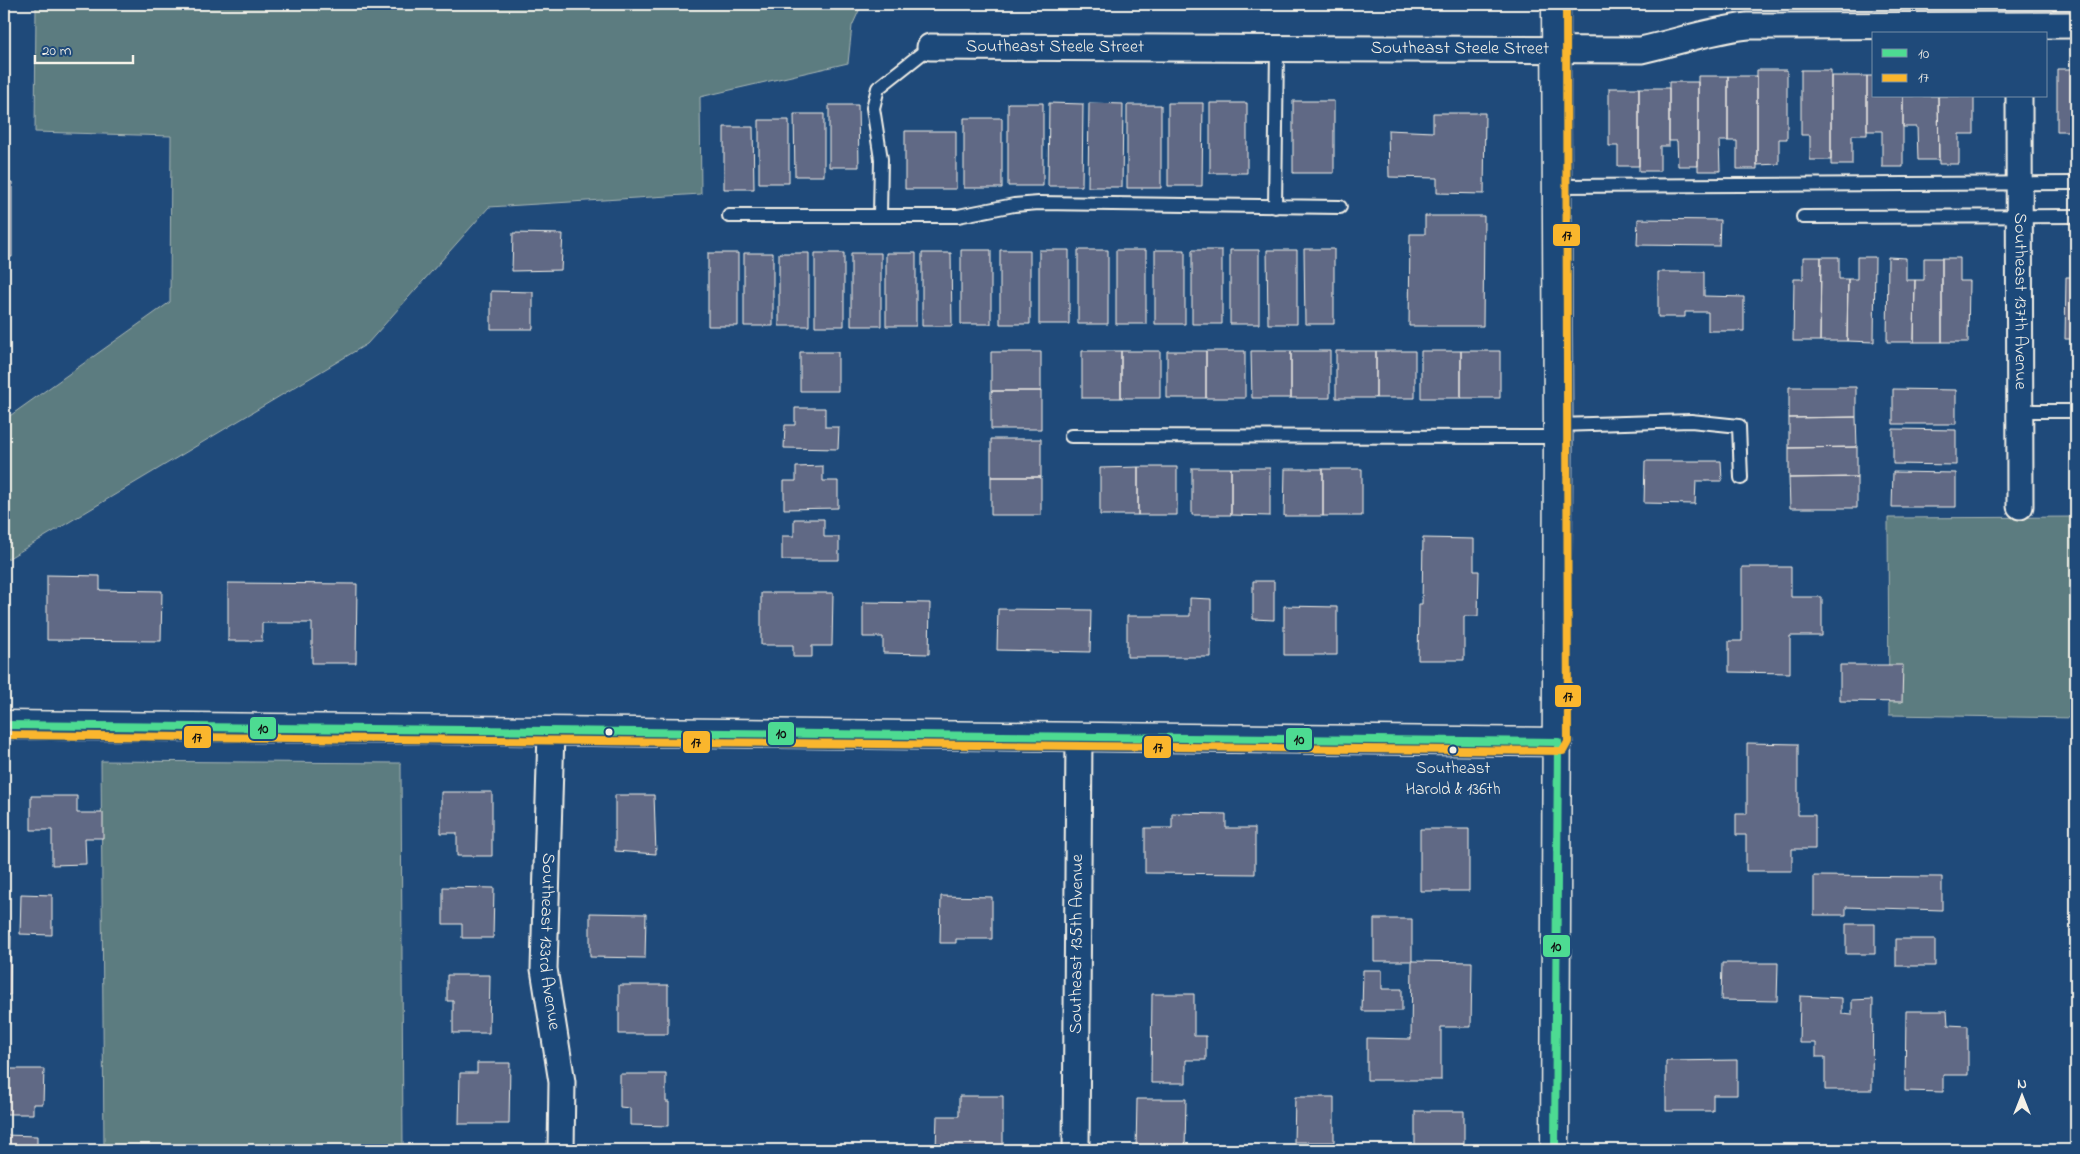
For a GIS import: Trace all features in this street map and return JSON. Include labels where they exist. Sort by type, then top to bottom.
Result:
[{"type":"street","points":[[1555,1150],[1558,742],[1556,4]]},
{"type":"street","name":"Southeast Steele Street","points":[[930,47],[1641,50],[1677,42],[1716,30],[1748,26],[2019,29],[2076,25]]},
{"type":"street","name":"Southeast 137th Avenue","points":[[2019,98],[2021,216],[2020,506]]},
{"type":"street","points":[[4,725],[1558,742]]},
{"type":"street","name":"Southeast 133rd Avenue","points":[[551,732],[544,969],[562,1082],[561,1150]]},
{"type":"street","name":"Southeast 135th Avenue","points":[[1076,1150],[1079,737]]},
{"type":"lane","points":[[880,215],[881,159],[873,108],[878,88],[930,47]]},
{"type":"lane","points":[[1275,207],[1277,48]]},
{"type":"lane","points":[[1557,186],[2076,183]]},
{"type":"lane","points":[[729,216],[958,216],[1014,205],[1039,203],[1340,207]]},
{"type":"lane","points":[[1803,217],[2076,216]]},
{"type":"lane","points":[[2020,411],[2076,412]]},
{"type":"lane","points":[[1071,436],[1558,431],[1691,421],[1739,426],[1741,478]]},
{"type":"green space","points":[[36,4],[343,4],[700,8],[701,4],[862,4],[852,26],[848,63],[700,97],[701,194],[489,207],[367,344],[4,561],[4,420],[170,302],[171,136],[35,132]]},
{"type":"green space","points":[[2076,517],[2076,718],[1889,715],[1888,518]]},
{"type":"green space","points":[[101,761],[401,763],[403,1150],[104,1150]]},
{"type":"building","points":[[2057,69],[2076,69],[2076,153],[2072,153],[2072,131],[2057,131]]},
{"type":"building","points":[[1757,70],[1787,70],[1787,139],[1779,139],[1779,164],[1757,165]]},
{"type":"building","points":[[1801,70],[1831,70],[1831,160],[1810,160],[1810,135],[1801,135]]},
{"type":"building","points":[[1698,76],[1728,76],[1728,141],[1719,141],[1720,171],[1698,171]]},
{"type":"building","points":[[1728,76],[1757,76],[1757,169],[1737,169],[1737,141],[1728,141]]},
{"type":"building","points":[[1831,76],[1867,76],[1867,135],[1852,135],[1852,165],[1831,165]]},
{"type":"building","points":[[1867,76],[1872,76],[1872,98],[1903,98],[1903,167],[1882,167],[1882,131],[1867,131]]},
{"type":"building","points":[[1669,82],[1698,82],[1698,166],[1678,166],[1677,141],[1669,141]]},
{"type":"building","points":[[1609,88],[1639,88],[1639,166],[1618,166],[1618,146],[1609,146]]},
{"type":"building","points":[[1639,88],[1669,88],[1669,146],[1660,146],[1660,171],[1639,171]]},
{"type":"building","points":[[1903,98],[1938,98],[1939,160],[1918,160],[1917,127],[1903,127]]},
{"type":"building","points":[[1938,98],[1974,98],[1974,134],[1959,134],[1959,164],[1939,164]]},
{"type":"building","points":[[1293,101],[1334,101],[1334,173],[1293,173]]},
{"type":"building","points":[[1008,103],[1043,103],[1043,186],[1008,186]]},
{"type":"building","points":[[1049,103],[1083,104],[1082,186],[1048,186]]},
{"type":"building","points":[[1089,103],[1123,104],[1122,187],[1088,187]]},
{"type":"building","points":[[1168,103],[1203,103],[1202,186],[1168,186]]},
{"type":"building","points":[[1210,103],[1247,103],[1247,173],[1210,173]]},
{"type":"building","points":[[829,105],[858,105],[859,167],[829,167]]},
{"type":"building","points":[[1127,105],[1161,105],[1161,188],[1127,188]]},
{"type":"building","points":[[1433,113],[1485,113],[1484,194],[1437,193],[1437,178],[1389,177],[1388,130],[1433,132]]},
{"type":"building","points":[[794,114],[824,114],[824,176],[795,176]]},
{"type":"building","points":[[964,118],[1002,118],[1002,188],[964,188]]},
{"type":"building","points":[[759,120],[789,120],[789,183],[759,183]]},
{"type":"building","points":[[724,127],[753,127],[754,189],[724,189]]},
{"type":"building","points":[[905,131],[956,131],[956,189],[905,189]]},
{"type":"building","points":[[4,182],[12,182],[12,257],[4,257]]},
{"type":"building","points":[[1425,216],[1484,216],[1483,326],[1409,326],[1410,234],[1425,234]]},
{"type":"building","points":[[1638,219],[1720,220],[1719,246],[1637,245]]},
{"type":"building","points":[[513,233],[563,234],[561,270],[512,271]]},
{"type":"building","points":[[1304,249],[1334,249],[1334,324],[1305,324]]},
{"type":"building","points":[[961,250],[991,250],[991,324],[961,324]]},
{"type":"building","points":[[1000,250],[1030,250],[1030,324],[1000,324]]},
{"type":"building","points":[[1039,250],[1069,250],[1069,324],[1039,324]]},
{"type":"building","points":[[1078,250],[1108,250],[1108,324],[1078,324]]},
{"type":"building","points":[[1116,250],[1146,250],[1146,324],[1116,324]]},
{"type":"building","points":[[1155,250],[1185,250],[1185,324],[1155,324]]},
{"type":"building","points":[[1192,250],[1222,250],[1222,324],[1192,324]]},
{"type":"building","points":[[1230,250],[1259,250],[1259,324],[1230,324]]},
{"type":"building","points":[[1267,250],[1297,250],[1297,324],[1268,324]]},
{"type":"building","points":[[708,253],[738,253],[738,326],[708,326]]},
{"type":"building","points":[[744,253],[773,253],[773,326],[744,326]]},
{"type":"building","points":[[779,253],[809,253],[809,326],[779,326]]},
{"type":"building","points":[[815,253],[844,253],[844,326],[815,326]]},
{"type":"building","points":[[851,253],[881,253],[881,326],[851,326]]},
{"type":"building","points":[[886,253],[916,253],[916,326],[886,326]]},
{"type":"building","points":[[922,253],[951,253],[952,326],[922,326]]},
{"type":"building","points":[[2075,255],[2076,339],[2065,339],[2066,277],[2075,277]]},
{"type":"building","points":[[1803,257],[1821,257],[1820,341],[1793,341],[1794,279],[1803,279]]},
{"type":"building","points":[[1821,257],[1839,257],[1839,279],[1848,279],[1847,341],[1820,341]]},
{"type":"building","points":[[1857,257],[1875,257],[1874,342],[1847,341],[1848,279],[1857,279]]},
{"type":"building","points":[[1888,257],[1906,258],[1906,280],[1915,280],[1914,342],[1887,342]]},
{"type":"building","points":[[1924,258],[1942,258],[1942,342],[1914,342],[1915,280],[1924,280]]},
{"type":"building","points":[[1942,258],[1960,258],[1960,281],[1969,281],[1968,342],[1942,342]]},
{"type":"building","points":[[1658,272],[1704,272],[1704,296],[1744,297],[1744,331],[1708,331],[1708,312],[1685,312],[1685,317],[1658,317]]},
{"type":"building","points":[[491,291],[533,292],[533,329],[491,329]]},
{"type":"building","points":[[1082,351],[1121,351],[1121,398],[1082,398]]},
{"type":"building","points":[[1121,351],[1160,351],[1160,398],[1121,398]]},
{"type":"building","points":[[1167,351],[1206,351],[1206,398],[1167,398]]},
{"type":"building","points":[[1206,351],[1245,351],[1245,398],[1206,398]]},
{"type":"building","points":[[1251,351],[1291,351],[1291,398],[1252,398]]},
{"type":"building","points":[[1291,351],[1330,351],[1330,398],[1291,398]]},
{"type":"building","points":[[1336,351],[1376,351],[1376,398],[1336,398]]},
{"type":"building","points":[[1376,351],[1415,351],[1415,398],[1376,398]]},
{"type":"building","points":[[1421,351],[1461,351],[1461,398],[1421,398]]},
{"type":"building","points":[[1461,351],[1500,351],[1500,398],[1461,398]]},
{"type":"building","points":[[800,352],[838,352],[838,391],[800,391]]},
{"type":"building","points":[[991,352],[1041,352],[1041,391],[991,391]]},
{"type":"building","points":[[1789,387],[1856,387],[1856,417],[1789,418]]},
{"type":"building","points":[[1893,389],[1956,390],[1956,424],[1893,424]]},
{"type":"building","points":[[991,391],[1041,391],[1041,429],[991,429]]},
{"type":"building","points":[[795,408],[825,408],[825,427],[839,427],[838,449],[784,448],[785,425],[795,425]]},
{"type":"building","points":[[1856,417],[1857,447],[1789,448],[1789,418]]},
{"type":"building","points":[[1893,429],[1956,430],[1956,465],[1893,464]]},
{"type":"building","points":[[991,439],[1041,439],[1041,477],[991,477]]},
{"type":"building","points":[[1857,447],[1857,477],[1789,478],[1789,448]]},
{"type":"building","points":[[1645,461],[1721,461],[1722,481],[1696,481],[1695,504],[1644,503]]},
{"type":"building","points":[[823,466],[823,481],[838,481],[838,508],[784,509],[784,481],[796,481],[796,467]]},
{"type":"building","points":[[1138,467],[1138,515],[1100,515],[1100,468]]},
{"type":"building","points":[[1138,467],[1177,467],[1177,515],[1138,515]]},
{"type":"building","points":[[1192,468],[1231,468],[1231,515],[1192,515]]},
{"type":"building","points":[[1231,468],[1270,468],[1270,516],[1231,515]]},
{"type":"building","points":[[1285,469],[1323,469],[1323,516],[1284,516]]},
{"type":"building","points":[[1323,469],[1362,469],[1362,516],[1323,516]]},
{"type":"building","points":[[1893,472],[1956,473],[1956,507],[1892,507]]},
{"type":"building","points":[[991,477],[1041,477],[1041,515],[991,515]]},
{"type":"building","points":[[1857,477],[1857,508],[1790,508],[1789,478]]},
{"type":"building","points":[[794,519],[824,519],[824,537],[839,537],[839,560],[782,560],[782,536],[794,536]]},
{"type":"building","points":[[1423,538],[1474,539],[1474,571],[1479,571],[1478,616],[1464,616],[1464,660],[1418,660],[1419,604],[1422,604]]},
{"type":"building","points":[[1742,567],[1791,567],[1791,597],[1822,597],[1822,636],[1790,636],[1790,673],[1729,672],[1729,641],[1742,641]]},
{"type":"building","points":[[47,575],[100,576],[100,590],[162,591],[161,641],[47,640]]},
{"type":"building","points":[[1253,581],[1274,581],[1274,620],[1253,619]]},
{"type":"building","points":[[228,583],[357,584],[356,663],[312,663],[312,623],[262,623],[262,641],[228,641]]},
{"type":"building","points":[[761,593],[833,593],[832,646],[812,646],[812,657],[793,657],[793,645],[761,645]]},
{"type":"building","points":[[1190,598],[1211,599],[1211,657],[1127,657],[1127,616],[1190,616]]},
{"type":"building","points":[[863,602],[930,603],[929,654],[883,653],[883,637],[863,637]]},
{"type":"building","points":[[1284,606],[1337,607],[1337,655],[1284,655]]},
{"type":"building","points":[[998,609],[1091,610],[1090,652],[997,650]]},
{"type":"building","points":[[1840,665],[1903,665],[1902,702],[1840,701]]},
{"type":"building","points":[[1747,743],[1798,744],[1798,815],[1815,815],[1815,849],[1792,849],[1792,871],[1746,871],[1746,835],[1736,835],[1736,814],[1747,814]]},
{"type":"building","points":[[441,792],[492,792],[492,856],[457,856],[457,833],[441,833]]},
{"type":"building","points":[[615,795],[654,795],[656,854],[615,851]]},
{"type":"building","points":[[31,796],[77,796],[77,813],[103,813],[103,838],[85,838],[86,864],[52,865],[52,830],[31,830]]},
{"type":"building","points":[[1172,813],[1226,814],[1226,828],[1255,828],[1255,874],[1145,873],[1145,828],[1172,828]]},
{"type":"building","points":[[1420,829],[1469,829],[1469,891],[1420,891]]},
{"type":"building","points":[[1814,876],[1942,877],[1942,910],[1846,907],[1846,915],[1814,915]]},
{"type":"building","points":[[443,887],[494,888],[493,938],[462,938],[462,924],[443,924]]},
{"type":"building","points":[[21,894],[52,895],[52,935],[20,934]]},
{"type":"building","points":[[941,896],[992,897],[992,939],[956,939],[956,943],[940,943]]},
{"type":"building","points":[[590,913],[646,914],[645,958],[590,957]]},
{"type":"building","points":[[1374,919],[1412,919],[1412,961],[1374,961]]},
{"type":"building","points":[[1846,924],[1875,924],[1875,954],[1846,954]]},
{"type":"building","points":[[4,936],[11,936],[10,995],[4,995]]},
{"type":"building","points":[[1896,939],[1935,939],[1935,966],[1896,966]]},
{"type":"building","points":[[1412,961],[1472,962],[1471,1027],[1441,1027],[1441,1080],[1367,1080],[1367,1038],[1411,1039]]},
{"type":"building","points":[[1722,963],[1778,963],[1777,1001],[1721,1000]]},
{"type":"building","points":[[1363,970],[1382,970],[1382,989],[1402,989],[1402,1011],[1362,1011]]},
{"type":"building","points":[[447,975],[490,975],[489,1033],[453,1033],[453,1001],[447,1001]]},
{"type":"building","points":[[619,985],[668,985],[668,1034],[619,1034]]},
{"type":"building","points":[[1152,994],[1194,994],[1194,1036],[1206,1036],[1206,1060],[1186,1060],[1186,1083],[1151,1083]]},
{"type":"building","points":[[1800,996],[1842,998],[1842,1014],[1852,1015],[1852,1000],[1873,999],[1872,1090],[1825,1090],[1825,1057],[1816,1057],[1816,1043],[1799,1043]]},
{"type":"building","points":[[1906,1011],[1947,1011],[1948,1025],[1968,1026],[1968,1075],[1943,1075],[1943,1092],[1905,1091]]},
{"type":"building","points":[[1737,1060],[1737,1095],[1713,1095],[1713,1111],[1666,1111],[1666,1061]]},
{"type":"building","points":[[477,1063],[510,1063],[509,1124],[459,1124],[460,1073],[477,1073]]},
{"type":"building","points":[[4,1069],[44,1069],[43,1104],[33,1104],[33,1114],[4,1114]]},
{"type":"building","points":[[620,1074],[666,1074],[666,1102],[669,1102],[669,1126],[630,1125],[630,1108],[620,1107]]},
{"type":"building","points":[[959,1096],[1003,1096],[1003,1150],[936,1150],[937,1116],[959,1116]]},
{"type":"building","points":[[1295,1097],[1334,1097],[1334,1142],[1294,1142]]},
{"type":"building","points":[[1137,1099],[1186,1099],[1185,1150],[1136,1150]]},
{"type":"building","points":[[1415,1111],[1464,1111],[1464,1148],[1415,1148]]},
{"type":"building","points":[[4,1135],[37,1136],[37,1150],[4,1150]]},
{"type":"building","points":[[450,1147],[510,1147],[510,1150],[450,1150]]},
{"type":"transit line","name":"17","points":[[4,735],[1563,751],[1568,742],[1566,4]]},
{"type":"transit line","name":"10","points":[[4,725],[1558,742]]},
{"type":"transit line","name":"10","points":[[1555,1150],[1558,742]]},
{"type":"place","name":"Southeast Harold & 136th","points":[[1453,750]]}]
